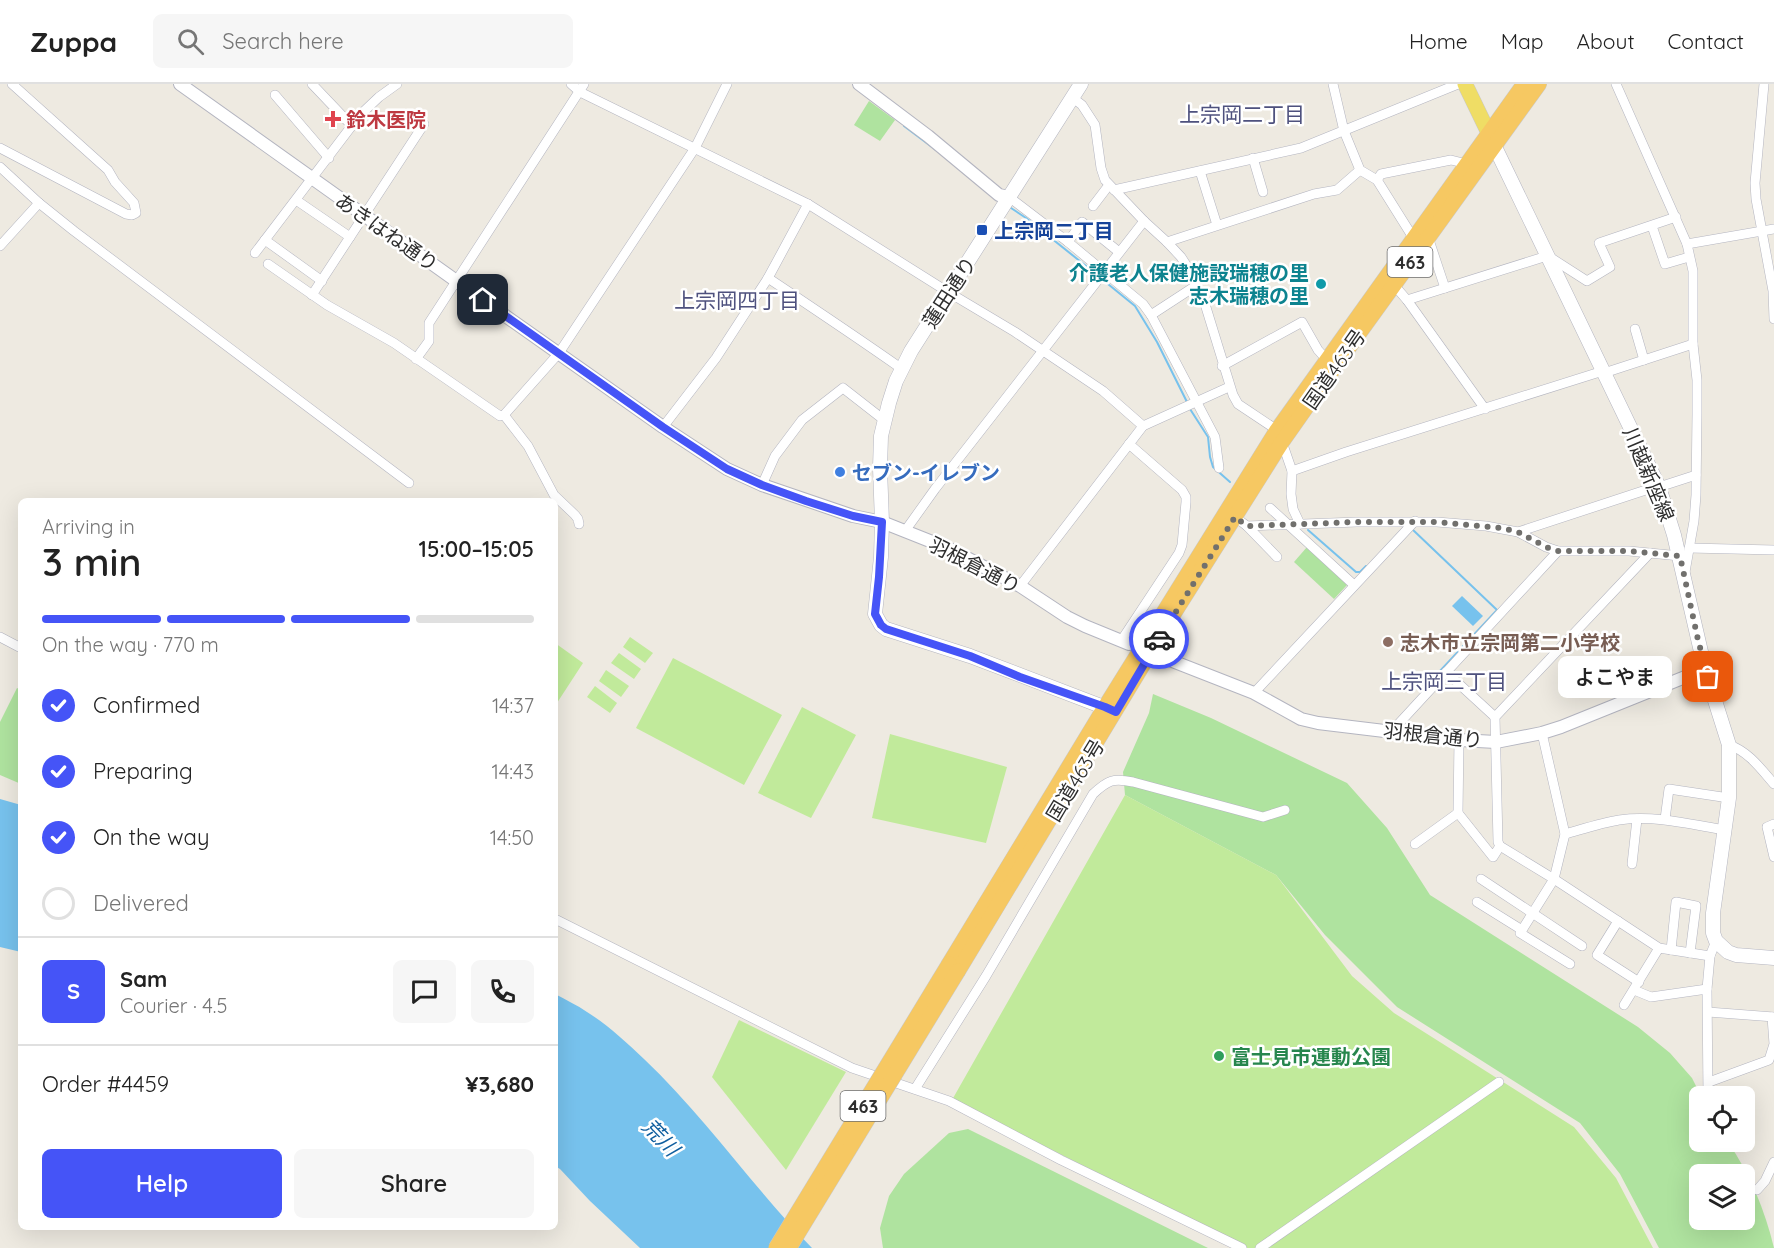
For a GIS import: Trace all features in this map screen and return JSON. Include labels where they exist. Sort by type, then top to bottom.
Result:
[{"type":"highway","name":"国道463号","points":[[789,1248],[954,968],[1326,359],[1421,238],[1492,139],[1524,84]]},
{"type":"highway","name":"国道463号","points":[[1110,710],[1176,610],[1241,521],[1280,436],[1394,285],[1467,164],[1492,139],[1539,84]]},
{"type":"highway","name":"国道463号","points":[[776,1248],[954,968]]},
{"type":"main road","points":[[1465,84],[1492,139]]},
{"type":"main road","name":"蓮田通り","points":[[1079,87],[911,351],[896,381],[884,420],[880,455],[882,522],[875,614],[886,629],[970,656],[1110,710]]},
{"type":"main road","name":"川越新座線","points":[[1492,139],[1658,487],[1684,552],[1684,575],[1705,669],[1729,745],[1729,798],[1712,924],[1716,942]]},
{"type":"main road","points":[[1716,942],[1736,955],[1774,958]]},
{"type":"street","points":[[0,148],[126,214],[136,213],[134,203],[115,182],[108,170],[12,84]]},
{"type":"street","name":"あきはね通り","points":[[180,84],[663,427],[727,469],[762,485],[853,516],[882,522]]},
{"type":"street","points":[[312,84],[352,126]]},
{"type":"street","points":[[380,84],[387,91]]},
{"type":"street","points":[[255,253],[360,115],[397,84]]},
{"type":"street","points":[[571,84],[808,204],[1015,332],[1103,391],[1143,426]]},
{"type":"street","points":[[268,264],[312,295],[394,343],[500,416],[504,415],[559,353],[695,148],[727,84]]},
{"type":"street","points":[[1333,84],[1344,131],[1360,170],[1377,180],[1421,238],[1445,288]]},
{"type":"street","points":[[1093,206],[1112,187],[1200,171],[1301,148],[1458,84]]},
{"type":"street","points":[[1616,84],[1676,217],[1687,244],[1693,271],[1693,344],[1697,403],[1696,475],[1694,521],[1684,552]]},
{"type":"street","points":[[1764,84],[1755,183],[1761,231],[1773,291],[1774,319]]},
{"type":"street","points":[[864,85],[999,195],[1008,197],[1068,242],[1143,304],[1215,437],[1216,459],[1219,468]]},
{"type":"street","points":[[1079,87],[1082,105],[1095,125],[1105,180],[1181,257],[1197,285],[1229,387],[1238,404],[1280,436],[1292,471],[1293,509],[1300,524]]},
{"type":"street","points":[[416,359],[429,341],[429,323],[582,88]]},
{"type":"street","points":[[275,94],[329,158]]},
{"type":"street","points":[[312,295],[424,124]]},
{"type":"street","points":[[1253,159],[1263,192]]},
{"type":"street","points":[[1377,180],[1381,174],[1451,160],[1467,164]]},
{"type":"street","points":[[0,167],[39,203],[145,285],[409,483]]},
{"type":"street","points":[[1167,242],[1314,194],[1337,190],[1360,170]]},
{"type":"street","points":[[1200,171],[1217,225]]},
{"type":"street","points":[[296,200],[350,237]]},
{"type":"street","points":[[0,246],[39,203]]},
{"type":"street","points":[[663,427],[716,357],[768,278],[808,204]]},
{"type":"street","points":[[1407,300],[1547,255],[1587,281],[1610,267],[1599,243],[1676,217]]},
{"type":"street","points":[[905,531],[935,489],[1144,221]]},
{"type":"street","points":[[1068,242],[1082,222],[1119,252]]},
{"type":"street","points":[[1652,226],[1665,264],[1689,256]]},
{"type":"street","points":[[1687,244],[1774,229]]},
{"type":"street","points":[[265,240],[322,281]]},
{"type":"street","points":[[768,278],[902,369]]},
{"type":"street","points":[[1151,315],[1197,285]]},
{"type":"street","points":[[1394,285],[1485,409]]},
{"type":"street","points":[[1222,366],[1302,322],[1318,350],[1326,359]]},
{"type":"street","points":[[1635,329],[1644,360]]},
{"type":"street","points":[[1292,471],[1346,452],[1693,344]]},
{"type":"street","points":[[1020,586],[1143,426],[1229,387]]},
{"type":"street","points":[[762,485],[776,456],[802,420],[843,388],[884,420]]},
{"type":"street","points":[[504,415],[528,446],[557,498]]},
{"type":"street","points":[[1125,643],[1179,553],[1182,545],[1186,502],[1182,490],[1129,444]]},
{"type":"street","points":[[1518,532],[1696,475]]},
{"type":"street","points":[[558,499],[575,515],[579,525]]},
{"type":"street","points":[[1270,508],[1353,585]]},
{"type":"street","points":[[1241,521],[1289,524],[1415,521],[1486,526],[1518,532],[1558,551],[1650,553],[1774,550]]},
{"type":"street","points":[[1241,521],[1277,557]]},
{"type":"street","points":[[1254,693],[1415,521]]},
{"type":"street","name":"羽根倉通り","points":[[882,522],[950,549],[1020,586],[1067,617],[1125,643]]},
{"type":"street","points":[[1392,731],[1558,551]]},
{"type":"street","points":[[1495,717],[1650,553]]},
{"type":"street","points":[[0,637],[18,646]]},
{"type":"street","name":"羽根倉通り","points":[[1162,657],[1254,693],[1301,719],[1460,740],[1496,742],[1542,734],[1705,669]]},
{"type":"street","points":[[1446,672],[1495,717],[1498,842],[1500,846],[1659,948],[1710,956]]},
{"type":"street","points":[[1542,734],[1565,834],[1554,879],[1520,933],[1570,964]]},
{"type":"street","points":[[1460,740],[1458,813],[1493,857],[1500,846]]},
{"type":"street","points":[[1729,745],[1738,748],[1751,759],[1774,784]]},
{"type":"street","points":[[915,1089],[986,976],[1093,794],[1103,784],[1111,780],[1133,782],[1263,817],[1286,810]]},
{"type":"street","points":[[1665,819],[1669,789],[1729,798]]},
{"type":"street","points":[[1415,844],[1458,813]]},
{"type":"street","points":[[1565,834],[1618,820],[1637,819],[1665,819],[1725,830]]},
{"type":"street","points":[[1632,864],[1637,819]]},
{"type":"street","points":[[1774,824],[1767,827],[1774,857]]},
{"type":"street","points":[[1481,879],[1582,946]]},
{"type":"street","points":[[1477,902],[1522,930]]},
{"type":"street","points":[[1671,950],[1676,902],[1696,906],[1689,953]]},
{"type":"street","points":[[558,921],[852,1068],[949,1101],[1061,1160],[1242,1248]]},
{"type":"street","points":[[1618,921],[1597,955],[1650,997],[1707,989]]},
{"type":"street","points":[[1709,1086],[1707,989],[1710,956],[1716,942]]},
{"type":"street","points":[[1624,1005],[1659,948]]},
{"type":"street","points":[[1708,1012],[1773,1017],[1774,1044],[1769,1060],[1709,1082]]},
{"type":"street","points":[[1260,1248],[1499,1082]]},
{"type":"street","points":[[1757,1190],[1765,1181],[1774,1162]]},
{"type":"green space","points":[[869,101],[895,120],[880,141],[854,125]]},
{"type":"green space","points":[[1307,547],[1347,585],[1334,599],[1294,562]]},
{"type":"green space","points":[[630,637],[653,653],[645,663],[623,647]]},
{"type":"green space","points":[[558,645],[583,663],[558,701]]},
{"type":"green space","points":[[619,653],[641,669],[634,679],[611,663]]},
{"type":"green space","points":[[673,658],[782,715],[744,785],[636,728]]},
{"type":"green space","points":[[606,670],[629,686],[621,697],[599,681]]},
{"type":"green space","points":[[595,686],[617,703],[610,713],[587,697]]},
{"type":"green space","points":[[18,688],[18,783],[0,775],[0,722]]},
{"type":"green space","points":[[1153,694],[1211,718],[1347,783],[1387,828],[1430,895],[1638,1027],[1670,1053],[1692,1078],[1696,1086],[1689,1086],[1689,1152],[1734,1152],[1741,1164],[1689,1164],[1689,1230],[1755,1230],[1755,1191],[1774,1248],[1659,1248],[1620,1174],[1580,1123],[1397,1007],[1325,935],[1276,875],[1125,795],[1123,772],[1149,713]]},
{"type":"green space","points":[[802,707],[856,735],[811,818],[758,793]]},
{"type":"green space","points":[[890,734],[1007,767],[986,843],[872,818]]},
{"type":"green space","name":"富士見市運動公園","points":[[1125,795],[1276,875],[1352,976],[1394,1013],[1574,1127],[1616,1178],[1653,1248],[1247,1248],[952,1100]]},
{"type":"green space","points":[[739,1020],[846,1072],[786,1170],[712,1077]]},
{"type":"green space","points":[[968,1129],[1208,1248],[883,1248],[880,1228],[889,1196],[904,1174],[949,1133]]},
{"type":"water","points":[[1462,596],[1483,616],[1473,626],[1452,606]]},
{"type":"water","points":[[0,799],[18,804],[18,951],[0,947]]},
{"type":"water","name":"荒川","points":[[558,996],[602,1022],[644,1059],[688,1104],[769,1201],[812,1248],[640,1248],[558,1168]]},
{"type":"waterway","points":[[904,126],[936,150]]},
{"type":"waterway","points":[[1011,208],[1096,274]]},
{"type":"waterway","points":[[1103,280],[1135,306],[1157,342],[1187,402]]},
{"type":"waterway","points":[[1190,409],[1208,437],[1213,467],[1230,482]]},
{"type":"waterway","points":[[1412,529],[1497,610],[1440,671],[1442,673]]},
{"type":"waterway","points":[[1308,530],[1356,572],[1360,572],[1366,566]]},
{"type":"way so far","points":[[1159,639],[1235,517],[1247,526],[1437,522],[1502,528],[1518,532],[1558,551],[1629,551],[1680,556],[1708,677]]},
{"type":"place","name":"鈴木医院","points":[[333,119]]},
{"type":"place","name":"上宗岡二丁目","points":[[982,230]]},
{"type":"place","name":"介護老人保健施設瑞穂の里 志木瑞穂の里","points":[[1321,284]]},
{"type":"place","name":"セブン-イレブン","points":[[840,472]]},
{"type":"place","name":"志木市立宗岡第二小学校","points":[[1388,642]]},
{"type":"place","name":"よこやま","points":[[1708,677]]},
{"type":"place","name":"富士見市運動公園","points":[[1219,1056]]},
{"type":"district","name":"上宗岡二丁目","points":[[1242,114]]},
{"type":"district","name":"上宗岡四丁目","points":[[737,300]]},
{"type":"district","name":"上宗岡三丁目","points":[[1444,681]]},
{"type":"route","points":[[483,300],[663,427],[727,469],[806,501],[853,516],[882,522],[875,614],[886,629],[970,656],[1116,712],[1159,639]]}]
